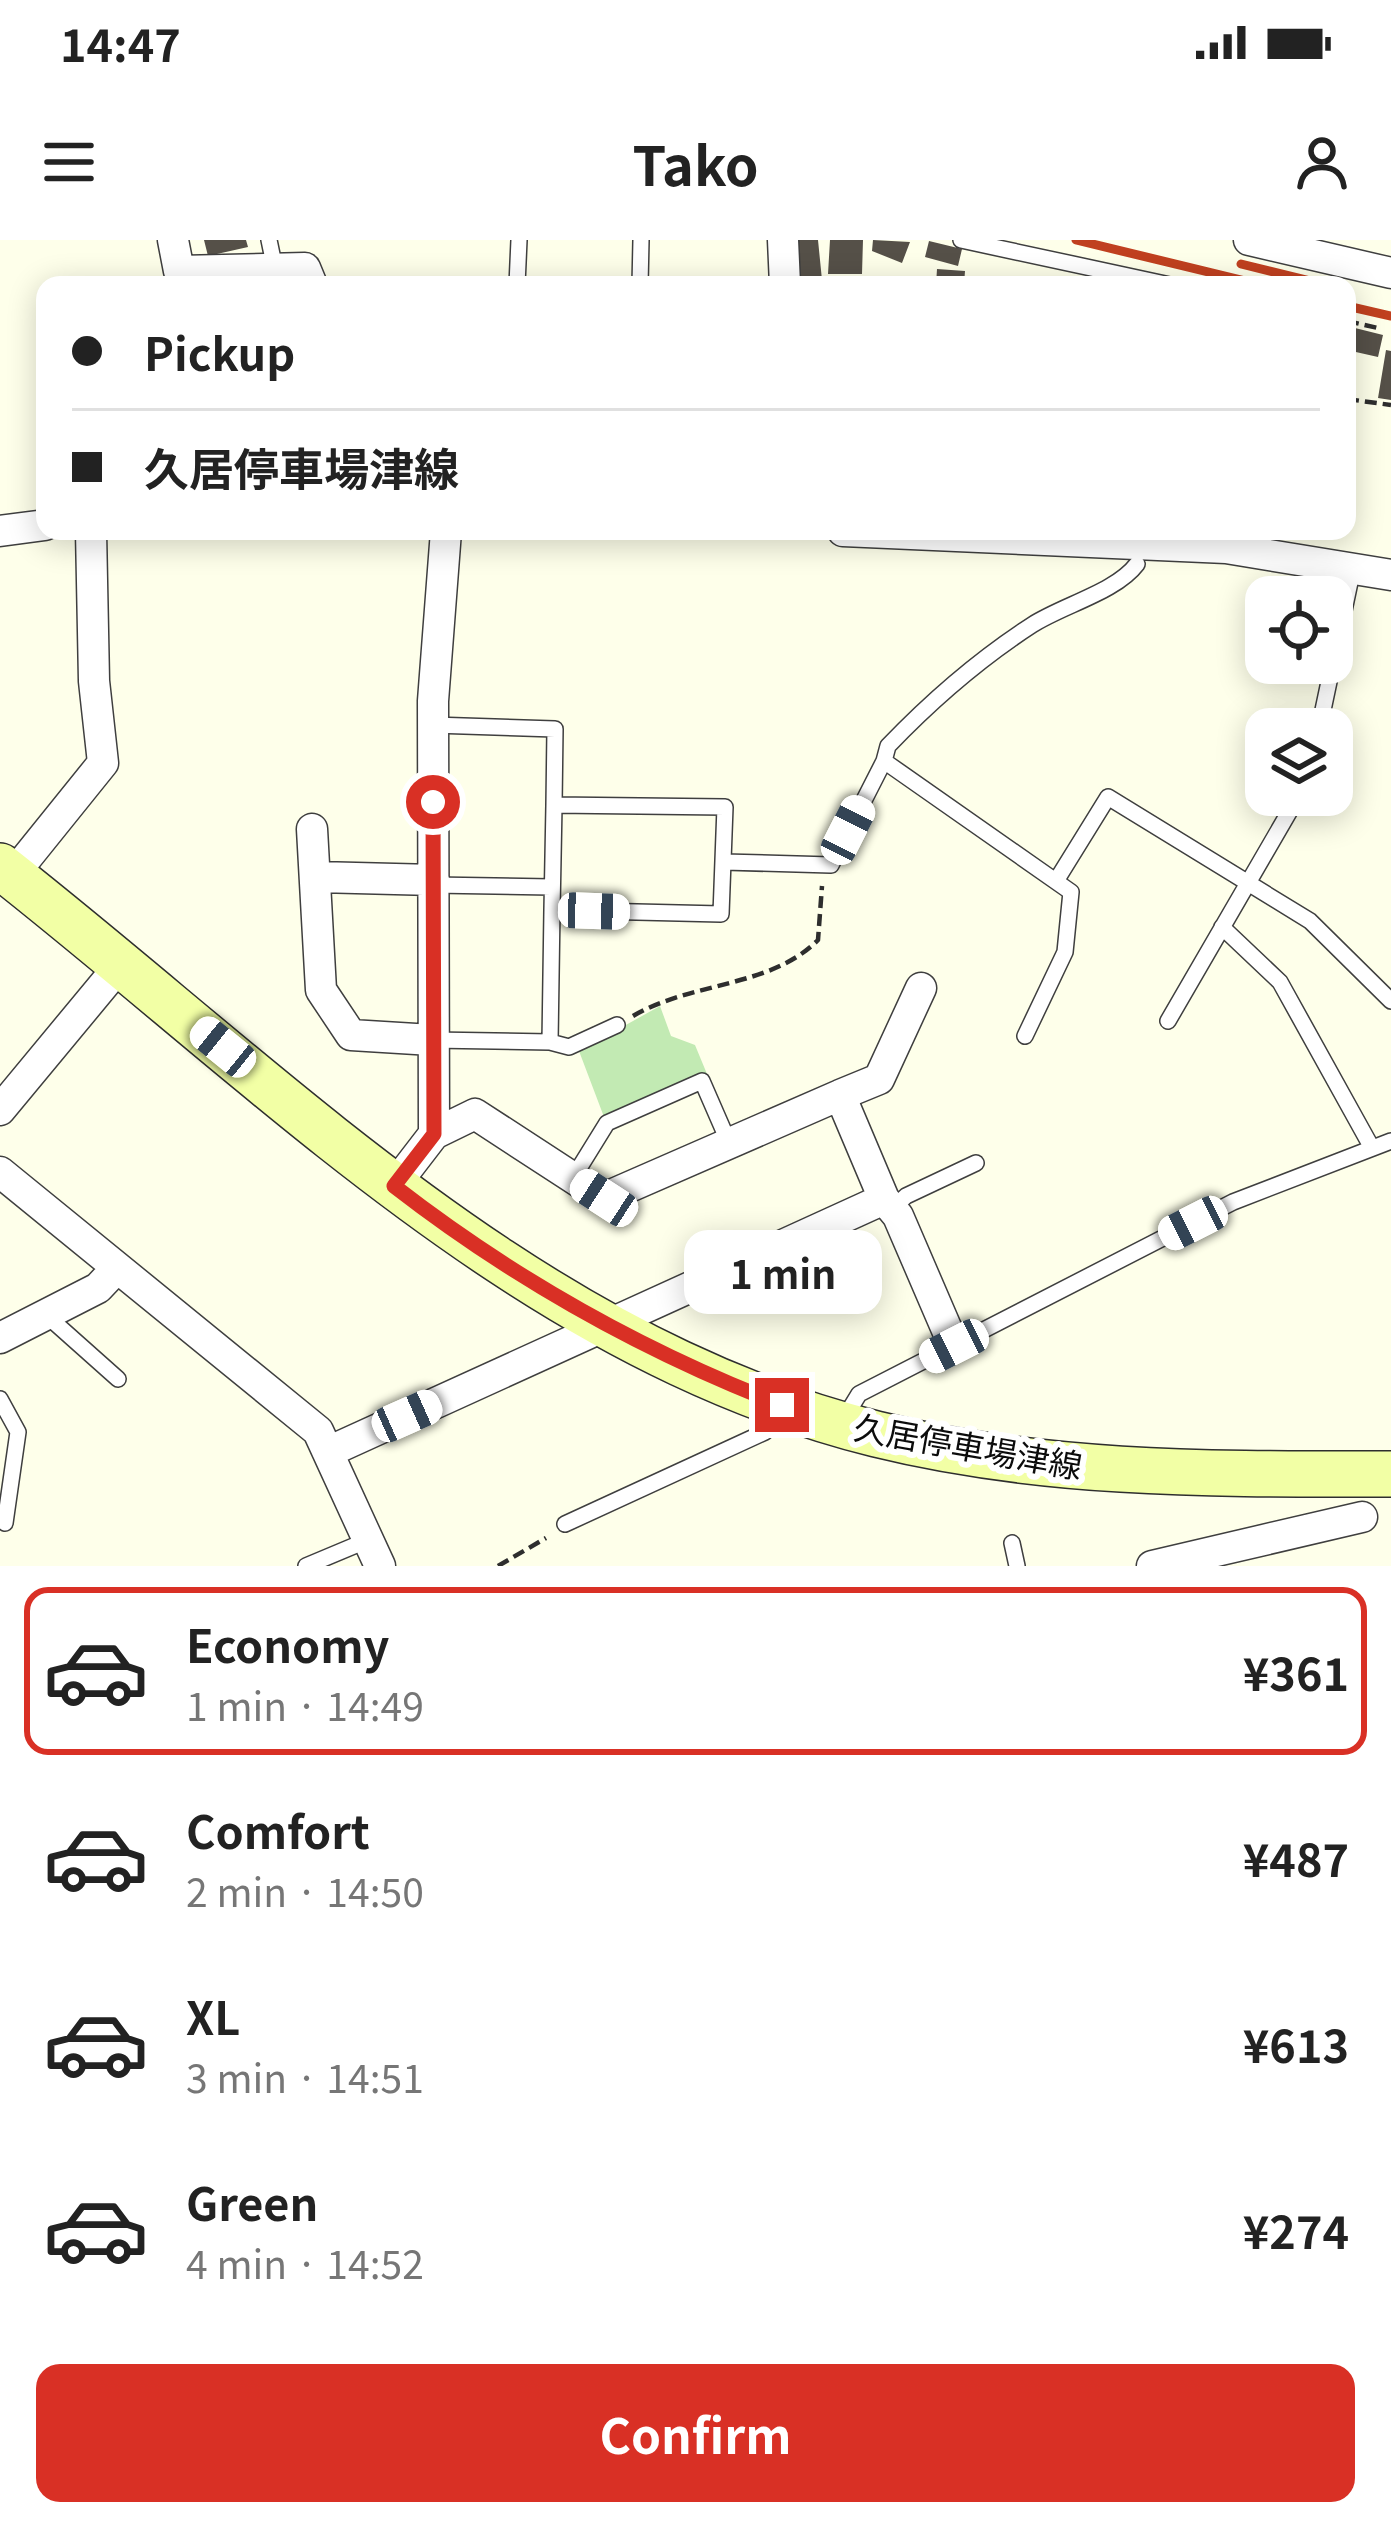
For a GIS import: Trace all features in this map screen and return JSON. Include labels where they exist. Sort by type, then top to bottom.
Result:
[{"type":"main road","name":"久居停車場津線","points":[[6,871],[394,1186],[505,1268],[683,1367],[840,1424],[1083,1469],[1391,1474]]},
{"type":"street","points":[[173,240],[179,272],[272,254],[305,268],[308,276]]},
{"type":"street","points":[[783,240],[785,276]]},
{"type":"street","points":[[1249,240],[1391,272]]},
{"type":"street","points":[[1388,240],[1391,261]]},
{"type":"street","points":[[0,531],[36,526]]},
{"type":"street","points":[[6,871],[103,764],[94,681],[91,540]]},
{"type":"street","points":[[434,1134],[433,725],[445,540]]},
{"type":"street","points":[[1046,540],[1226,548],[1391,575]]},
{"type":"street","points":[[312,829],[321,990],[351,1035],[433,1040]]},
{"type":"street","points":[[317,878],[433,882]]},
{"type":"street","points":[[0,1110],[121,964]]},
{"type":"street","points":[[394,1186],[434,1134],[475,1114],[604,1198],[879,1079],[921,988]]},
{"type":"street","points":[[840,1095],[954,1346]]},
{"type":"street","points":[[0,1172],[318,1431],[374,1553]]},
{"type":"street","points":[[328,1452],[888,1204]]},
{"type":"street","points":[[0,1338],[98,1288],[116,1269]]},
{"type":"street","points":[[1152,1566],[1363,1517]]},
{"type":"lane","points":[[518,240],[518,276]]},
{"type":"lane","points":[[640,276],[641,240]]},
{"type":"lane","points":[[961,240],[1128,276]]},
{"type":"lane","points":[[724,862],[831,865],[888,746],[955,678],[1059,609],[1128,577],[1137,564]]},
{"type":"lane","points":[[1323,708],[1353,568]]},
{"type":"lane","points":[[433,725],[555,729],[550,1042]]},
{"type":"lane","points":[[884,761],[1071,892],[1071,930],[1025,1036]]},
{"type":"lane","points":[[1056,881],[1108,796],[1310,921],[1391,1001]]},
{"type":"lane","points":[[552,910],[721,914],[724,862],[725,808],[554,805]]},
{"type":"lane","points":[[1168,1021],[1287,816]]},
{"type":"lane","points":[[433,882],[551,887]]},
{"type":"lane","points":[[1222,927],[1280,982],[1372,1148]]},
{"type":"lane","points":[[433,1040],[550,1042],[569,1047],[617,1024]]},
{"type":"lane","points":[[573,1178],[608,1123],[702,1081],[729,1143]]},
{"type":"lane","points":[[840,1424],[860,1394],[1233,1202],[1391,1141]]},
{"type":"lane","points":[[888,1204],[976,1163]]},
{"type":"lane","points":[[45,1314],[118,1379]]},
{"type":"lane","points":[[0,1399],[17,1432],[5,1523]]},
{"type":"lane","points":[[565,1524],[765,1432],[782,1405]]},
{"type":"lane","points":[[1012,1543],[1017,1566]]},
{"type":"lane","points":[[306,1566],[374,1553]]},
{"type":"path","points":[[1356,324],[1378,328]]},
{"type":"path","points":[[1356,400],[1391,405]]},
{"type":"path","points":[[617,1024],[674,994],[767,975],[805,953],[818,940],[824,864]]},
{"type":"path","points":[[498,1566],[565,1524]]},
{"type":"green space","points":[[660,1006],[671,1036],[695,1045],[707,1074],[604,1117],[579,1051]]},
{"type":"building","points":[[204,240],[246,240],[248,247],[208,256]]},
{"type":"building","points":[[793,240],[818,240],[822,276],[796,276]]},
{"type":"building","points":[[830,240],[863,240],[862,274],[828,274]]},
{"type":"building","points":[[873,240],[910,242],[902,263],[872,251]]},
{"type":"building","points":[[929,241],[962,249],[958,266],[925,257]]},
{"type":"building","points":[[937,269],[965,271],[965,276],[937,276]]},
{"type":"building","points":[[1356,328],[1383,335],[1378,357],[1356,352]]},
{"type":"building","points":[[1386,350],[1391,351],[1391,400],[1378,398]]},
{"type":"railway","points":[[1076,240],[1225,276]]},
{"type":"railway","points":[[1241,264],[1290,276]]},
{"type":"railway","points":[[1356,308],[1391,316]]},
{"type":"route","points":[[433,802],[434,1134],[394,1186],[505,1268],[567,1305],[683,1367],[782,1405]]}]
